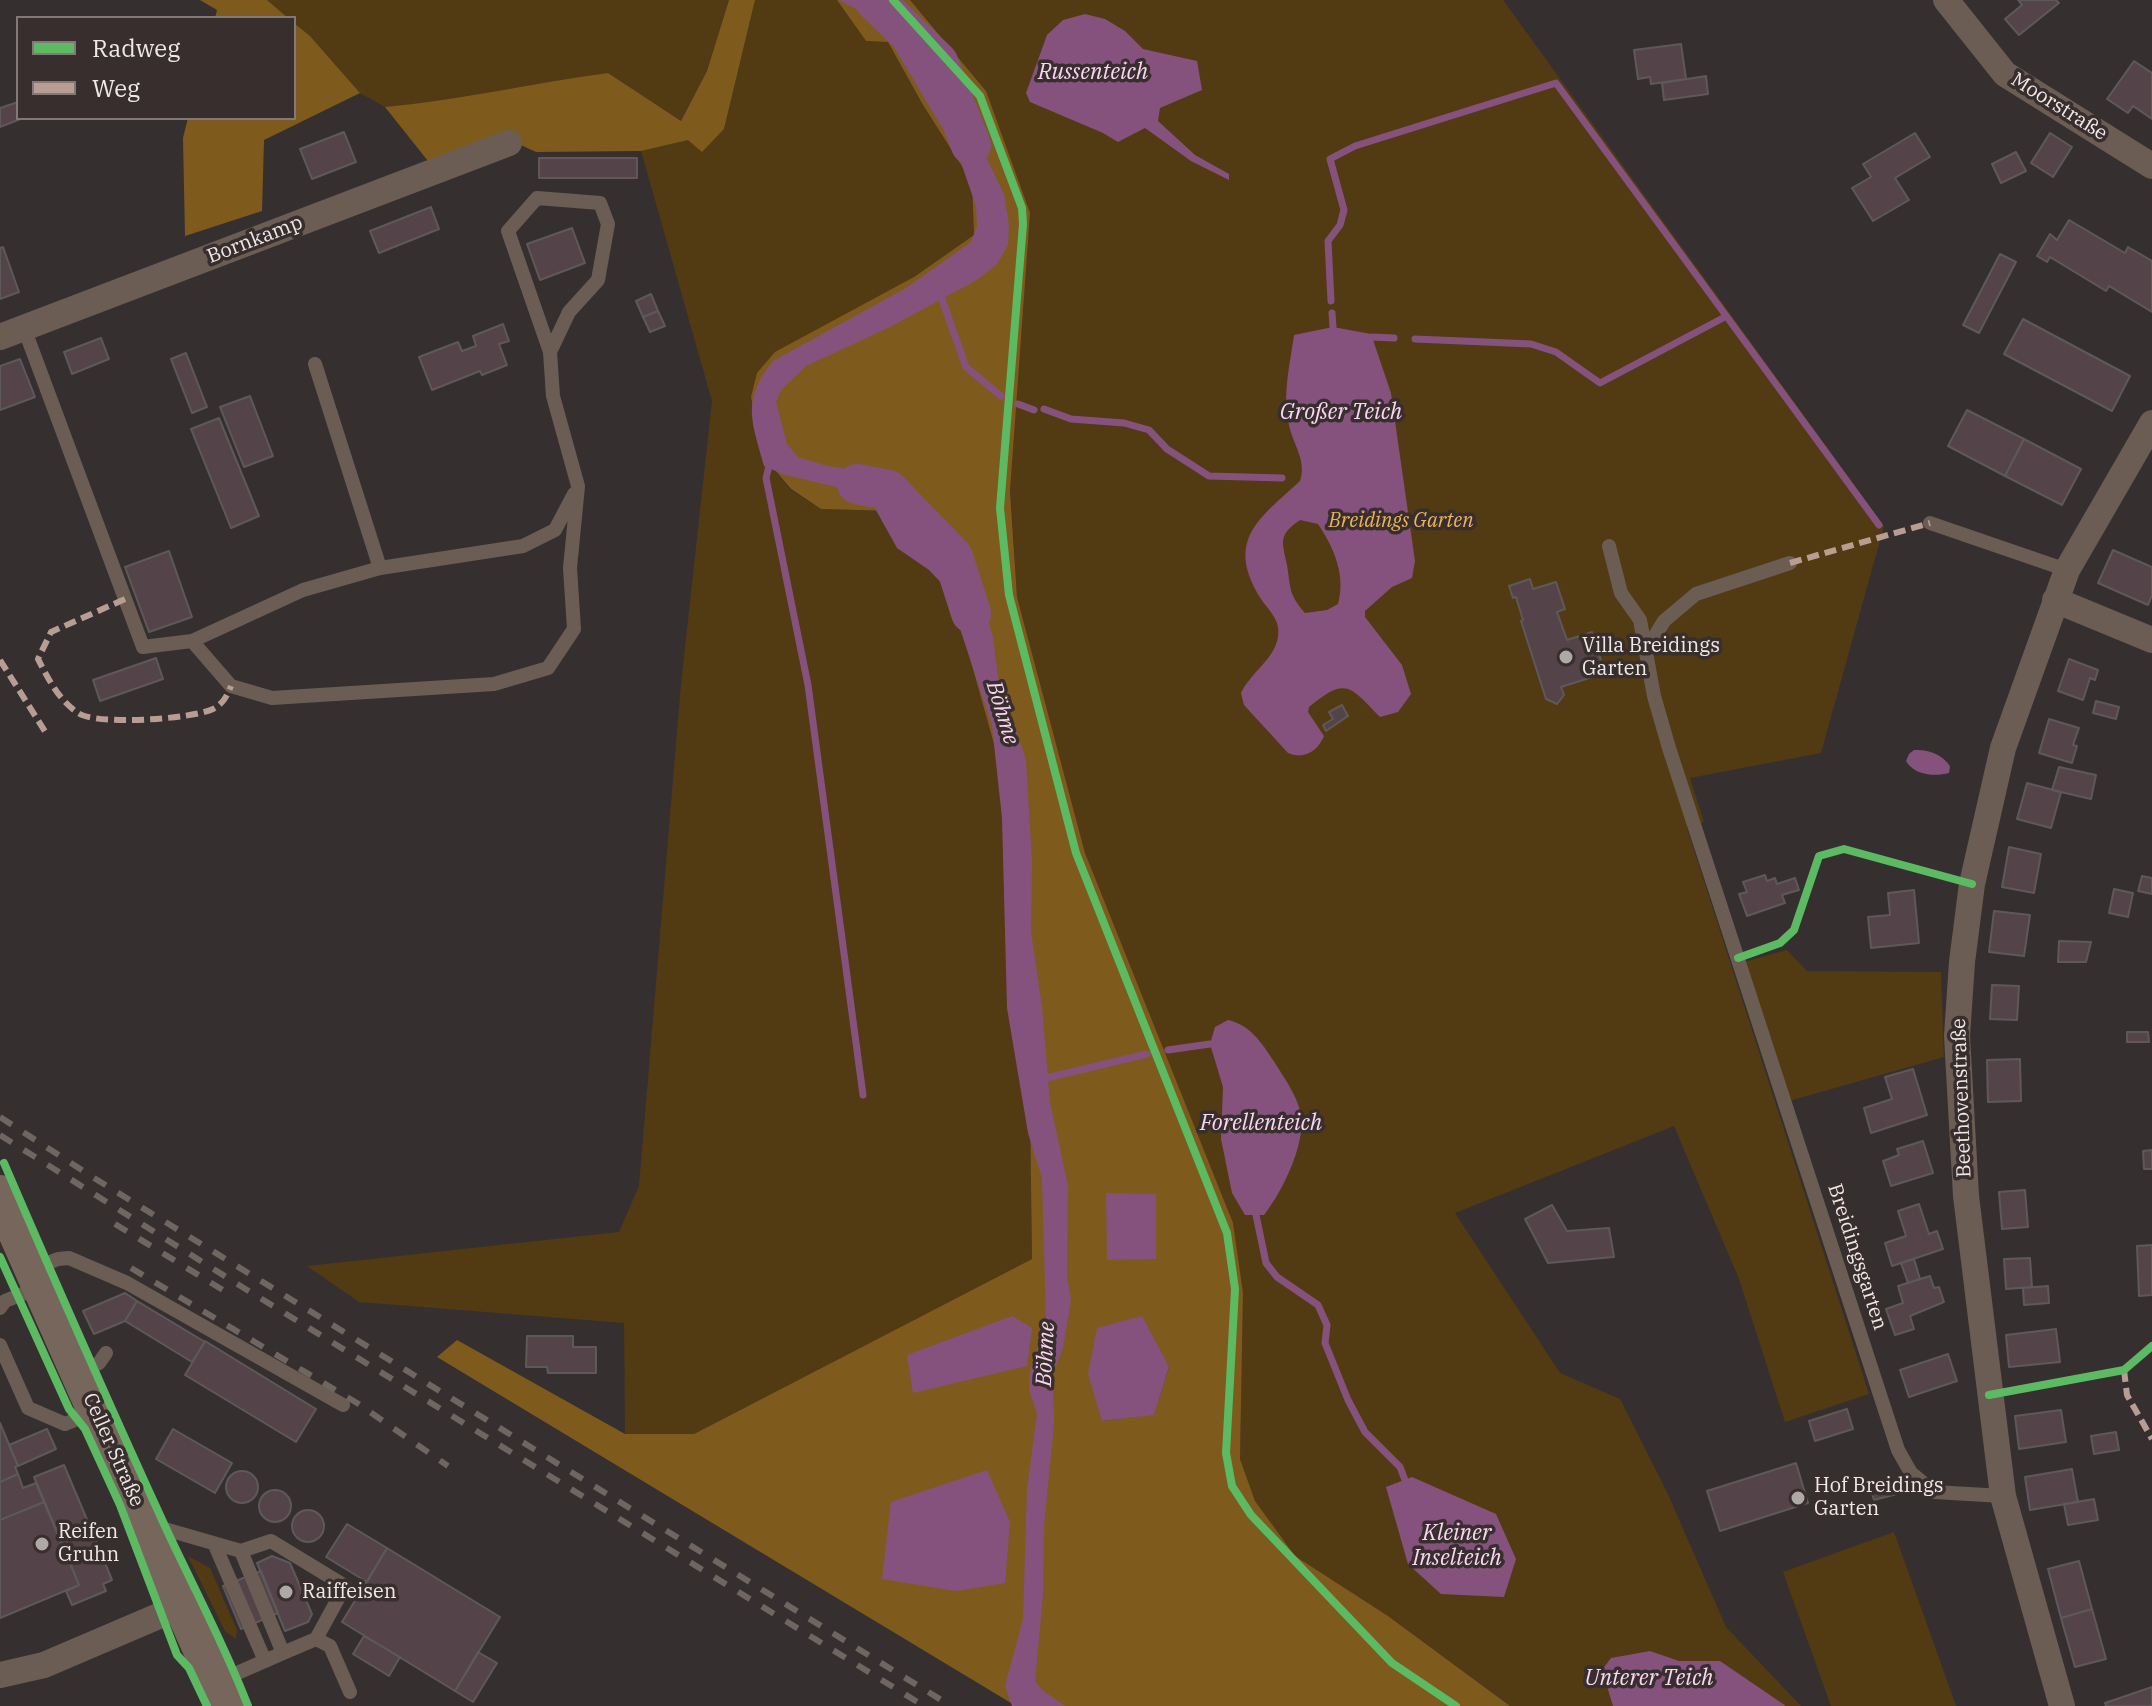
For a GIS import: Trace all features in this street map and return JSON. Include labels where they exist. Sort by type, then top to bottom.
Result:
[{"type":"main road","name":"Celler Straße","points":[[2,1202],[37,1278],[92,1363],[96,1411],[221,1694]]},
{"type":"street","name":"Moorstraße","points":[[1946,0],[2005,74],[2152,166]]},
{"type":"street","name":"Bornkamp","points":[[12,332],[509,143]]},
{"type":"street","name":"Beethovenstraße","points":[[2062,1706],[2003,1496],[1966,1196],[1957,1036],[1962,962],[1976,869],[2003,748],[2055,600],[2067,570],[2152,423]]},
{"type":"street","points":[[2055,600],[2152,640]]},
{"type":"street","points":[[0,1675],[44,1665],[182,1606]]},
{"type":"lane","points":[[192,641],[231,686],[272,698],[494,684],[548,668],[574,629],[570,568],[578,486],[553,396],[550,352],[508,231],[537,198],[600,203],[608,224],[598,280],[569,312],[550,352]]},
{"type":"lane","points":[[12,332],[143,647],[192,641],[303,590],[380,568],[523,546],[555,530],[578,486]]},
{"type":"lane","points":[[315,364],[380,568]]},
{"type":"lane","points":[[1930,523],[2067,570]]},
{"type":"lane","name":"Breidingsgarten","points":[[1609,546],[1621,593],[1640,620],[1654,696],[1669,748],[1898,1450],[1911,1473],[1934,1492],[2003,1496]]},
{"type":"lane","points":[[1647,649],[1664,621],[1696,594],[1790,563]]},
{"type":"lane","points":[[2,1303],[58,1259],[69,1258],[127,1283],[343,1405]]},
{"type":"lane","points":[[0,1345],[28,1408],[65,1424],[96,1411]]},
{"type":"lane","points":[[145,1524],[241,1551],[271,1541],[345,1586],[316,1639],[265,1661],[221,1694]]},
{"type":"lane","points":[[214,1543],[265,1661]]},
{"type":"lane","points":[[241,1551],[283,1653]]},
{"type":"lane","points":[[316,1639],[330,1646],[350,1692]]},
{"type":"green space","points":[[267,0],[729,0],[707,71],[681,121],[608,73],[446,102],[385,107],[360,93],[310,36],[296,25],[296,16],[286,16]]},
{"type":"green space","points":[[755,0],[837,0],[866,41],[888,42],[923,105],[972,182],[974,235],[914,277],[764,457],[791,490],[821,509],[893,511],[942,559],[1003,776],[1030,1112],[1032,1259],[694,1434],[625,1434],[624,1323],[359,1302],[307,1266],[619,1232],[639,1186],[681,684],[712,401],[641,151],[724,129]]},
{"type":"green space","name":"Breidings Garten","points":[[910,0],[1503,0],[1884,526],[1821,753],[1690,778],[1704,822],[1687,828],[1869,1394],[1785,1422],[1739,1279],[1674,1126],[1455,1213],[1560,1373],[1620,1399],[1667,1492],[1726,1627],[1801,1706],[1510,1706],[1388,1616],[1295,1556],[1255,1501],[1240,1459],[1243,1293],[1085,853],[1017,597],[986,91]]},
{"type":"green space","points":[[1787,950],[1807,971],[1941,972],[1944,1057],[1789,1101],[1744,962]]},
{"type":"green space","points":[[1894,1532],[1956,1706],[1831,1706],[1783,1572]]},
{"type":"green space","points":[[188,1556],[210,1568],[237,1630],[236,1639],[225,1631]]},
{"type":"shaded area","points":[[200,0],[267,0],[286,16],[216,16],[217,10]]},
{"type":"shaded area","points":[[729,0],[755,0],[724,129],[702,152],[688,140],[641,151],[536,152],[510,140],[428,161],[385,107],[608,73],[681,121],[707,71]]},
{"type":"shaded area","points":[[837,0],[910,0],[986,91],[1030,213],[1010,490],[1017,597],[1085,853],[1233,1223],[1243,1293],[1240,1459],[1255,1501],[1295,1556],[1388,1616],[1510,1706],[1016,1706],[437,1357],[457,1340],[625,1434],[694,1434],[1032,1259],[1030,1112],[1003,776],[942,559],[893,511],[821,509],[791,489],[764,457],[751,397],[757,373],[775,352],[914,277],[974,235],[972,182],[923,105],[888,42],[866,41]],"holes":[[[1169,1367],[1154,1414],[1103,1421]]]},
{"type":"shaded area","points":[[296,25],[310,36],[360,93],[264,140],[262,211],[185,236],[183,138],[188,120],[296,120]]},
{"type":"water","points":[[839,0],[880,0],[923,49],[937,77],[957,102],[987,159],[1004,194],[1009,225],[1008,245],[997,264],[977,280],[890,327],[806,366],[781,390],[776,402],[787,444],[798,457],[827,466],[857,470],[885,481],[898,495],[911,518],[960,566],[985,609],[993,637],[998,677],[1026,760],[1032,862],[1031,932],[1042,1007],[1050,1103],[1068,1185],[1067,1276],[1071,1300],[1063,1348],[1053,1373],[1054,1424],[1044,1526],[1043,1595],[1035,1681],[1042,1690],[1065,1706],[1012,1706],[1005,1686],[1023,1619],[1027,1488],[1037,1414],[1029,1389],[1030,1371],[1046,1321],[1042,1178],[1028,1133],[1007,1008],[1002,818],[992,726],[947,589],[929,570],[897,548],[867,494],[785,475],[764,466],[753,424],[756,388],[773,361],[906,288],[971,242],[977,226],[976,206],[958,154],[886,34],[860,11]]},
{"type":"water","name":"Russenteich","points":[[1085,14],[1105,19],[1125,31],[1143,49],[1197,61],[1202,90],[1160,108],[1158,121],[1195,155],[1229,174],[1229,180],[1191,161],[1145,128],[1118,142],[1030,102],[1026,93],[1047,35],[1063,20]]},
{"type":"water","name":"Großer Teich","points":[[1333,327],[1371,334],[1391,393],[1415,561],[1412,578],[1392,587],[1365,611],[1365,617],[1402,665],[1411,694],[1398,712],[1380,717],[1354,692],[1340,688],[1331,691],[1309,707],[1308,712],[1324,736],[1314,750],[1305,755],[1288,753],[1244,705],[1241,693],[1272,652],[1278,637],[1276,621],[1250,579],[1246,561],[1247,545],[1260,519],[1300,481],[1302,473],[1286,403],[1294,335]],"holes":[[[1300,520],[1318,524],[1337,562],[1340,593],[1338,604],[1327,610],[1305,613],[1291,590],[1283,539]]]},
{"type":"water","points":[[1914,750],[1939,755],[1950,766],[1949,773],[1931,775],[1914,769],[1906,761]]},
{"type":"water","name":"Forellenteich","points":[[1228,1020],[1249,1030],[1264,1047],[1290,1087],[1301,1116],[1299,1141],[1291,1168],[1264,1215],[1245,1215],[1232,1193],[1221,1139],[1223,1087],[1210,1044],[1215,1027]]},
{"type":"water","points":[[1106,1193],[1156,1194],[1156,1259],[1107,1260]]},
{"type":"water","points":[[1012,1316],[1032,1328],[1027,1366],[913,1393],[907,1355]]},
{"type":"water","points":[[1142,1316],[1169,1367],[1154,1415],[1102,1421],[1088,1374],[1097,1328]]},
{"type":"water","points":[[987,1470],[1010,1522],[1005,1583],[956,1591],[882,1579],[891,1502]]},
{"type":"water","name":"Kleiner Inselteich","points":[[1412,1477],[1496,1514],[1516,1559],[1504,1597],[1441,1594],[1408,1564],[1386,1487]]},
{"type":"water","name":"Unterer Teich","points":[[1650,1651],[1679,1661],[1720,1661],[1786,1706],[1613,1706],[1602,1670],[1611,1658]]},
{"type":"building","points":[[2018,0],[2056,0],[2059,3],[2019,35],[2005,19],[2022,5]]},
{"type":"building","points":[[1681,44],[1686,79],[1651,84],[1650,77],[1638,79],[1634,50]]},
{"type":"building","points":[[2134,61],[2152,73],[2152,119],[2133,106],[2128,113],[2107,99]]},
{"type":"building","points":[[1706,76],[1708,94],[1664,100],[1662,83]]},
{"type":"building","points":[[16,103],[18,120],[0,127],[0,108]]},
{"type":"building","points":[[344,132],[356,162],[312,179],[300,149]]},
{"type":"building","points":[[1915,133],[1930,157],[1895,178],[1909,200],[1873,221],[1852,188],[1871,177],[1863,164]]},
{"type":"building","points":[[2050,133],[2072,147],[2053,177],[2031,163]]},
{"type":"building","points":[[2016,152],[2026,171],[2001,183],[1992,164]]},
{"type":"building","points":[[539,158],[637,158],[637,178],[539,178]]},
{"type":"building","points":[[431,207],[439,229],[379,253],[370,231]]},
{"type":"building","points":[[2069,220],[2125,253],[2128,247],[2152,261],[2152,312],[2109,286],[2106,291],[2050,257],[2047,262],[2037,256],[2050,234],[2057,240]]},
{"type":"building","points":[[572,228],[585,263],[540,280],[527,244]]},
{"type":"building","points":[[3,247],[19,292],[0,299],[0,248]]},
{"type":"building","points":[[2000,254],[2016,262],[1979,333],[1963,325]]},
{"type":"building","points":[[651,294],[658,311],[643,317],[636,301]]},
{"type":"building","points":[[658,311],[665,326],[650,332],[643,317]]},
{"type":"building","points":[[2023,319],[2130,376],[2112,411],[2004,354]]},
{"type":"building","points":[[503,324],[509,341],[499,344],[507,365],[482,375],[480,371],[432,390],[419,357],[458,342],[462,351],[476,346],[473,336]]},
{"type":"building","points":[[101,338],[109,359],[72,374],[64,352]]},
{"type":"building","points":[[186,353],[207,407],[192,413],[171,359]]},
{"type":"building","points":[[20,359],[35,397],[0,410],[0,366]]},
{"type":"building","points":[[250,396],[273,456],[244,467],[220,407]]},
{"type":"building","points":[[1967,410],[2024,439],[2005,476],[1948,446]]},
{"type":"building","points":[[219,418],[259,516],[231,528],[191,429]]},
{"type":"building","points":[[2024,439],[2081,469],[2062,505],[2005,476]]},
{"type":"building","points":[[2113,550],[2152,567],[2152,595],[2148,605],[2098,583]]},
{"type":"building","points":[[169,551],[192,617],[149,632],[125,567]]},
{"type":"building","name":"Villa Breidings Garten","points":[[1530,579],[1533,589],[1556,582],[1565,609],[1557,612],[1567,640],[1592,632],[1605,673],[1561,687],[1564,695],[1557,704],[1546,699],[1516,597],[1513,598],[1509,586]]},
{"type":"building","points":[[156,658],[163,679],[100,701],[93,680]]},
{"type":"building","points":[[2069,659],[2098,670],[2095,680],[2090,678],[2083,700],[2058,691]]},
{"type":"building","points":[[2096,701],[2119,707],[2116,719],[2093,713]]},
{"type":"building","points":[[1342,705],[1348,716],[1326,731],[1323,725],[1333,719],[1329,712]]},
{"type":"building","points":[[2049,719],[2079,728],[2073,745],[2077,746],[2072,763],[2039,753]]},
{"type":"building","points":[[2059,767],[2096,775],[2091,799],[2052,790]]},
{"type":"building","points":[[2027,783],[2061,792],[2051,828],[2017,819]]},
{"type":"building","points":[[2009,847],[2041,854],[2034,893],[2002,887]]},
{"type":"building","points":[[1765,875],[1767,881],[1775,878],[1777,884],[1795,878],[1799,890],[1782,895],[1785,903],[1747,916],[1739,894],[1747,892],[1743,882]]},
{"type":"building","points":[[2142,876],[2152,878],[2152,894],[2138,891]]},
{"type":"building","points":[[2114,889],[2133,893],[2128,917],[2109,913]]},
{"type":"building","points":[[1914,890],[1919,943],[1871,948],[1868,917],[1890,915],[1888,893]]},
{"type":"building","points":[[1994,911],[2030,915],[2024,956],[1989,952]]},
{"type":"building","points":[[2059,941],[2091,942],[2086,962],[2058,962]]},
{"type":"building","points":[[1992,985],[2019,986],[2017,1020],[1990,1019]]},
{"type":"building","points":[[2127,1032],[2148,1032],[2149,1042],[2127,1042]]},
{"type":"building","points":[[2020,1059],[2021,1101],[1988,1102],[1987,1060]]},
{"type":"building","points":[[1913,1069],[1927,1115],[1871,1133],[1864,1108],[1892,1099],[1885,1077]]},
{"type":"building","points":[[1923,1141],[1933,1173],[1891,1186],[1883,1161],[1899,1155],[1897,1149]]},
{"type":"building","points":[[2152,1150],[2152,1169],[2144,1169],[2143,1151]]},
{"type":"building","points":[[2025,1190],[2028,1227],[2002,1229],[1999,1192]]},
{"type":"building","points":[[1919,1204],[1929,1234],[1937,1231],[1943,1249],[1892,1266],[1885,1243],[1906,1236],[1898,1211]]},
{"type":"building","points":[[1552,1205],[1567,1231],[1609,1228],[1614,1257],[1548,1263],[1525,1219]]},
{"type":"building","points":[[2152,1245],[2152,1295],[2139,1296],[2137,1246]]},
{"type":"building","points":[[2030,1258],[2032,1287],[2006,1289],[2004,1259]]},
{"type":"building","points":[[1914,1259],[1920,1279],[1908,1283],[1901,1263]]},
{"type":"building","points":[[1930,1276],[1934,1288],[1939,1287],[1944,1302],[1910,1316],[1914,1329],[1895,1335],[1886,1309],[1903,1303],[1898,1286]]},
{"type":"building","points":[[2048,1286],[2049,1303],[2024,1305],[2023,1288]]},
{"type":"building","points":[[125,1293],[137,1301],[125,1321],[94,1334],[83,1311]]},
{"type":"building","points":[[137,1301],[205,1342],[192,1362],[125,1321]]},
{"type":"building","points":[[2056,1329],[2060,1362],[2009,1367],[2006,1335]]},
{"type":"building","points":[[527,1336],[573,1336],[573,1347],[596,1347],[596,1373],[548,1373],[547,1367],[526,1367]]},
{"type":"building","points":[[205,1341],[316,1409],[296,1442],[185,1375]]},
{"type":"building","points":[[1948,1354],[1957,1381],[1909,1397],[1900,1370]]},
{"type":"building","points":[[1847,1409],[1853,1429],[1815,1441],[1809,1421]]},
{"type":"building","points":[[2061,1410],[2066,1442],[2019,1449],[2015,1416]]},
{"type":"building","points":[[0,1423],[18,1466],[15,1467],[18,1474],[0,1482]]},
{"type":"building","points":[[47,1429],[56,1449],[18,1466],[9,1445]]},
{"type":"building","points":[[173,1429],[232,1463],[215,1493],[156,1459]]},
{"type":"building","points":[[2116,1432],[2119,1450],[2094,1454],[2091,1436]]},
{"type":"building","points":[[1796,1463],[1808,1503],[1720,1531],[1707,1491]]},
{"type":"building","points":[[64,1465],[88,1522],[58,1534],[34,1477]]},
{"type":"building","points":[[2072,1469],[2078,1502],[2030,1510],[2025,1477]]},
{"type":"building","points":[[242,1471],[253,1476],[258,1487],[253,1498],[242,1503],[231,1498],[226,1487],[231,1476]]},
{"type":"building","points":[[18,1474],[23,1488],[36,1483],[44,1502],[0,1520],[0,1482]]},
{"type":"building","points":[[1893,1481],[1897,1494],[1874,1500],[1870,1487]]},
{"type":"building","points":[[275,1490],[286,1495],[291,1506],[286,1517],[275,1522],[264,1517],[259,1506],[264,1495]]},
{"type":"building","points":[[2094,1499],[2098,1520],[2068,1525],[2064,1504]]},
{"type":"building","points":[[44,1502],[79,1585],[0,1618],[0,1520]]},
{"type":"building","points":[[308,1510],[319,1515],[324,1526],[319,1537],[308,1542],[297,1537],[292,1526],[297,1515]]},
{"type":"building","points":[[88,1522],[99,1548],[69,1560],[58,1534]]},
{"type":"building","points":[[347,1524],[387,1548],[367,1582],[326,1557]]},
{"type":"building","points":[[99,1548],[112,1580],[103,1584],[106,1591],[72,1605],[66,1591],[79,1585],[69,1560]]},
{"type":"building","points":[[387,1548],[500,1617],[455,1691],[342,1622]]},
{"type":"building","name":"Raiffeisen","points":[[272,1556],[290,1563],[312,1614],[308,1622],[285,1631],[257,1563]]},
{"type":"building","points":[[2079,1561],[2092,1609],[2061,1618],[2048,1569]]},
{"type":"building","points":[[261,1571],[278,1613],[241,1629],[223,1586]]},
{"type":"building","points":[[2092,1609],[2106,1659],[2075,1667],[2061,1618]]},
{"type":"building","points":[[364,1636],[400,1657],[389,1676],[353,1654]]},
{"type":"building","points":[[478,1652],[497,1663],[473,1702],[455,1691]]},
{"type":"building","points":[[2152,1687],[2152,1706],[2106,1706],[2105,1703]]},
{"type":"waterway","name":"Böhme","points":[[874,0],[938,62],[971,145]]},
{"type":"waterway","points":[[1331,301],[1328,241],[1340,225],[1344,210],[1330,159],[1355,146],[1556,83],[1879,525]]},
{"type":"waterway","points":[[939,291],[966,367],[1001,396]]},
{"type":"waterway","points":[[1332,313],[1333,327]]},
{"type":"waterway","points":[[1415,339],[1531,344],[1556,352],[1600,383],[1723,318]]},
{"type":"waterway","points":[[1372,337],[1394,338]]},
{"type":"waterway","points":[[1018,404],[1034,410]]},
{"type":"waterway","points":[[1044,409],[1071,419],[1124,423],[1149,430],[1167,449],[1209,476],[1282,478]]},
{"type":"waterway","points":[[770,462],[766,478],[808,685],[863,1095]]},
{"type":"waterway","name":"Böhme","points":[[857,484],[888,490],[953,557],[971,613]]},
{"type":"waterway","points":[[1168,1050],[1210,1044]]},
{"type":"waterway","points":[[1042,1079],[1147,1054]]},
{"type":"waterway","points":[[1256,1215],[1266,1263],[1277,1277],[1318,1305],[1327,1325],[1325,1343],[1348,1400],[1365,1432],[1400,1467],[1405,1480]]},
{"type":"railway","points":[[0,1117],[951,1706]]},
{"type":"railway","points":[[0,1135],[924,1706]]},
{"type":"railway","points":[[115,1224],[231,1295]]},
{"type":"railway","points":[[131,1268],[357,1403],[448,1466]]},
{"type":"marked path","points":[[1790,563],[1930,523]]},
{"type":"marked path","points":[[125,599],[51,632],[38,659],[55,689],[71,708],[88,717],[104,719],[145,720],[186,716],[213,709],[224,699],[231,686]]},
{"type":"marked path","points":[[0,660],[46,733]]},
{"type":"marked path","points":[[2124,1370],[2127,1395],[2152,1439]]},
{"type":"cycle path","points":[[893,0],[980,96],[1022,208],[1000,508],[1009,595],[1076,853],[1227,1233],[1235,1289],[1226,1453],[1232,1486],[1251,1515],[1392,1663],[1456,1706]]},
{"type":"cycle path","points":[[1738,958],[1780,943],[1794,930],[1819,856],[1844,849],[1972,884]]},
{"type":"cycle path","points":[[4,1163],[123,1434],[248,1706]]},
{"type":"cycle path","points":[[0,1257],[69,1409],[85,1429],[120,1505],[177,1655],[189,1668],[207,1706]]},
{"type":"cycle path","points":[[1989,1395],[2124,1370],[2152,1346]]},
{"type":"place","name":"Villa Breidings Garten","points":[[1566,657]]},
{"type":"place","name":"Hof Breidings Garten","points":[[1798,1498]]},
{"type":"place","name":"Reifen Gruhn","points":[[42,1544]]},
{"type":"place","name":"Raiffeisen","points":[[286,1592]]}]
